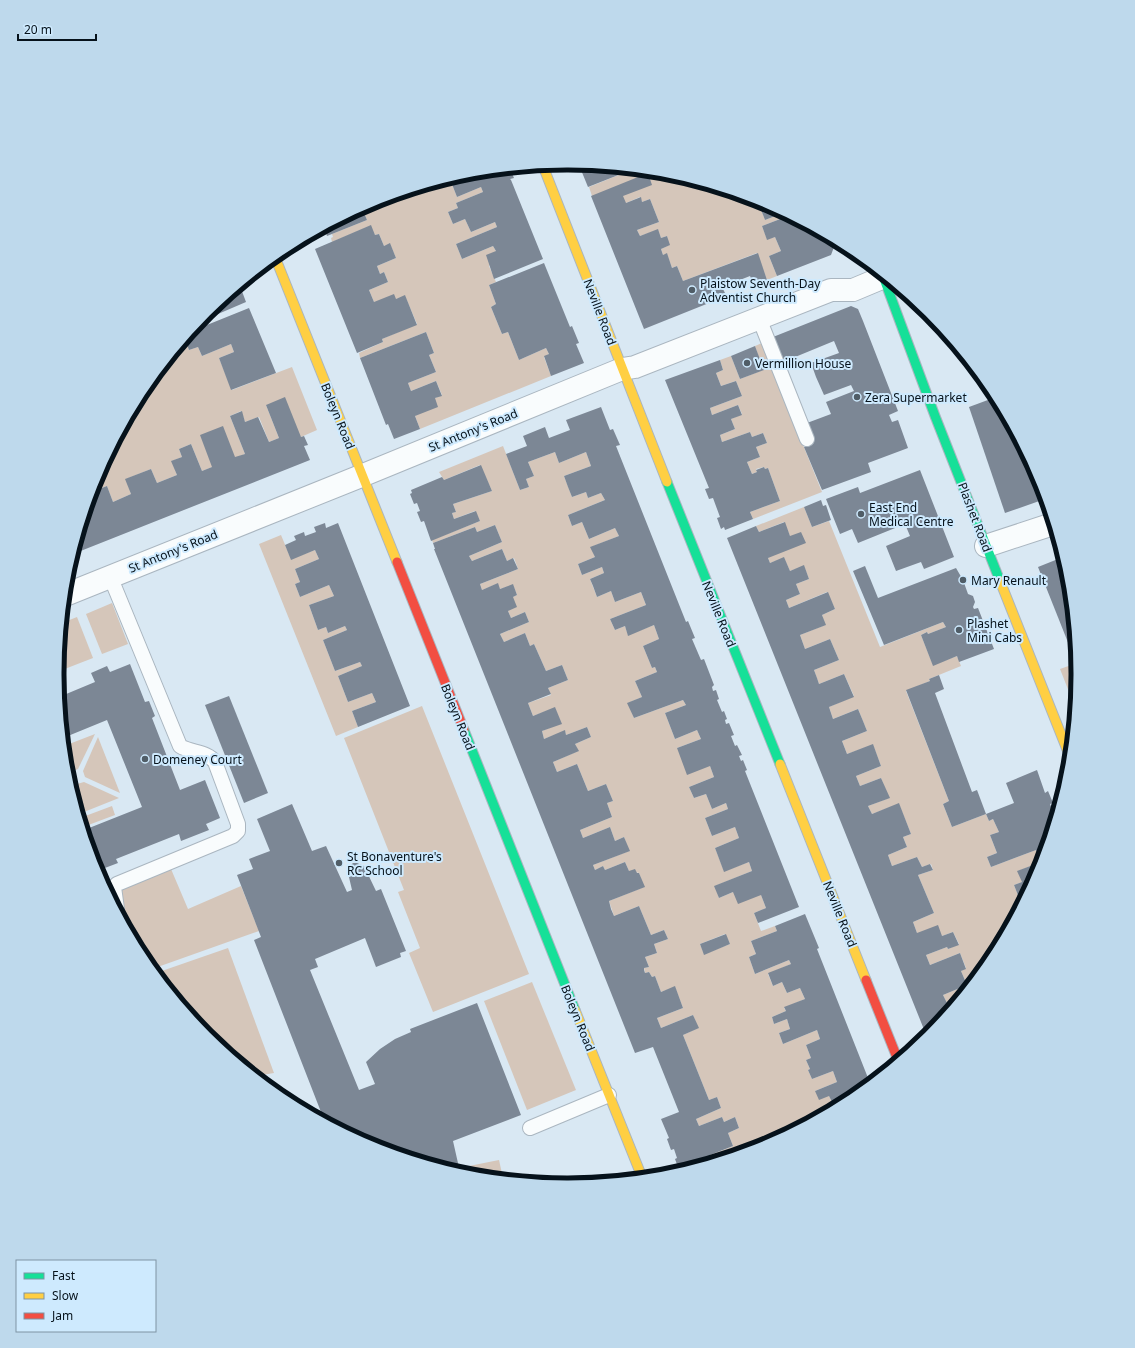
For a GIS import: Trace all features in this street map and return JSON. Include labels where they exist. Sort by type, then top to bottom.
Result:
[{"type":"street","name":"Neville Road","points":[[545,171],[695,554],[896,1055]]},
{"type":"street","name":"Boleyn Road","points":[[277,263],[640,1172]]},
{"type":"street","name":"St Antony's Road","points":[[71,593],[362,476],[622,369],[635,367],[831,290],[853,290],[878,279]]},
{"type":"street","name":"Plashet Road","points":[[888,286],[928,397],[1066,746]]},
{"type":"street","points":[[986,546],[1048,526]]},
{"type":"lane","points":[[759,318],[807,439]]},
{"type":"lane","points":[[110,576],[180,746],[185,750],[212,758],[215,762],[238,824],[238,831],[233,836],[117,884],[114,887],[115,895]]},
{"type":"lane","points":[[530,1128],[609,1095]]},
{"type":"shaded area","points":[[621,174],[666,180],[729,197],[760,209],[765,220],[776,216],[782,218],[762,226],[767,239],[775,237],[781,251],[769,256],[777,276],[767,280],[757,253],[683,281],[677,266],[672,268],[667,254],[663,255],[661,249],[669,245],[667,236],[661,238],[658,230],[640,236],[637,230],[659,222],[650,199],[642,202],[640,197],[626,203],[592,196],[589,187]]},
{"type":"shaded area","points":[[452,184],[457,197],[481,187],[483,192],[456,203],[458,208],[448,212],[453,224],[465,219],[471,232],[495,222],[497,227],[456,244],[462,259],[493,246],[496,251],[489,266],[496,282],[489,285],[496,304],[491,307],[502,334],[508,332],[519,360],[546,348],[549,354],[544,357],[551,376],[420,429],[415,416],[435,398],[442,395],[436,381],[411,391],[408,383],[436,372],[429,355],[434,353],[426,332],[360,358],[359,353],[383,342],[382,339],[417,324],[405,296],[396,299],[374,302],[369,290],[388,282],[384,272],[380,274],[377,266],[396,258],[390,244],[384,246],[379,234],[375,235],[370,226],[332,242],[332,234],[367,220],[364,214],[406,197],[437,188]]},
{"type":"shaded area","points":[[762,343],[822,492],[753,519],[750,512],[780,501],[768,468],[765,469],[764,467],[756,469],[757,472],[752,474],[747,462],[760,457],[756,447],[767,443],[763,433],[752,437],[750,432],[722,442],[720,435],[735,429],[731,419],[742,414],[738,405],[712,415],[710,408],[742,396],[736,381],[721,386],[716,373],[723,370],[720,360],[731,356],[740,379],[763,370],[755,346]]},
{"type":"shaded area","points":[[187,344],[189,350],[198,347],[202,356],[231,344],[234,352],[219,358],[232,390],[292,367],[317,430],[301,437],[266,405],[279,438],[269,442],[259,417],[245,422],[241,411],[230,416],[245,454],[202,471],[191,444],[179,449],[182,457],[172,461],[177,475],[157,483],[151,469],[126,479],[131,494],[113,502],[107,486],[99,489],[131,422],[168,367]]},
{"type":"shaded area","points":[[503,446],[520,490],[529,487],[526,479],[534,476],[528,462],[555,452],[559,463],[586,452],[591,466],[564,476],[572,497],[586,492],[588,498],[601,493],[605,500],[568,515],[572,526],[582,522],[589,539],[615,528],[619,536],[591,547],[595,557],[578,564],[582,575],[602,567],[604,573],[590,579],[597,597],[611,591],[615,602],[641,592],[646,605],[610,619],[615,630],[625,626],[628,635],[654,625],[659,639],[643,646],[652,668],[655,667],[657,672],[635,681],[642,697],[628,703],[634,718],[683,700],[686,705],[665,713],[675,739],[697,730],[701,739],[677,748],[710,766],[714,777],[689,787],[694,798],[706,794],[712,809],[726,803],[728,809],[705,818],[712,836],[735,827],[739,838],[715,848],[724,871],[749,862],[752,871],[715,886],[719,898],[733,892],[761,895],[766,908],[754,913],[761,931],[775,926],[777,931],[751,941],[756,954],[749,957],[755,974],[789,960],[791,964],[768,974],[773,986],[782,982],[787,993],[800,988],[805,999],[784,1008],[786,1011],[772,1017],[774,1024],[787,1019],[790,1029],[779,1033],[783,1044],[817,1030],[820,1039],[806,1045],[811,1058],[806,1060],[810,1069],[808,1070],[812,1079],[833,1071],[837,1082],[815,1091],[829,1096],[832,1102],[790,1126],[729,1151],[711,1156],[710,1155],[733,1146],[728,1133],[739,1128],[735,1117],[724,1122],[722,1117],[699,1126],[696,1119],[721,1108],[717,1097],[709,1100],[683,1035],[698,1028],[693,1015],[661,1028],[657,1018],[683,1008],[675,987],[661,992],[655,976],[652,977],[649,972],[645,973],[644,968],[649,967],[645,957],[657,953],[654,944],[668,939],[664,930],[651,935],[639,906],[614,916],[609,901],[644,887],[639,873],[629,871],[625,862],[605,870],[603,866],[595,870],[593,865],[629,851],[624,837],[615,841],[610,827],[583,838],[580,830],[612,817],[607,803],[613,801],[606,784],[588,791],[577,764],[557,772],[553,762],[578,751],[575,744],[591,737],[587,727],[566,735],[565,731],[544,739],[542,731],[561,723],[555,708],[533,716],[528,703],[551,695],[548,688],[568,680],[562,665],[546,671],[534,644],[530,646],[525,633],[504,642],[500,634],[529,622],[525,612],[511,618],[508,611],[513,597],[517,595],[513,585],[500,589],[497,584],[482,590],[480,584],[518,569],[514,558],[507,561],[502,549],[472,561],[469,556],[502,542],[495,525],[477,532],[475,527],[433,543],[432,540],[480,521],[475,511],[454,519],[452,513],[456,512],[453,504],[492,491],[480,465],[444,480],[439,472]],"holes":[[[725,934],[730,944],[704,954],[700,944]]]},
{"type":"shaded area","points":[[804,507],[812,527],[829,521],[880,647],[943,622],[946,627],[921,635],[933,665],[957,656],[961,666],[929,679],[930,681],[906,691],[949,801],[943,804],[952,827],[986,814],[989,821],[993,819],[999,832],[990,835],[997,853],[987,857],[991,867],[1036,850],[1038,854],[1034,865],[1018,871],[1022,882],[1014,885],[1019,897],[1004,926],[966,982],[961,971],[966,968],[960,953],[930,965],[926,955],[947,947],[948,949],[959,944],[953,932],[942,936],[917,933],[913,922],[934,913],[918,875],[933,870],[931,864],[922,867],[917,857],[892,866],[888,855],[907,847],[903,837],[911,834],[899,804],[872,814],[868,806],[889,798],[881,778],[860,786],[856,776],[881,766],[873,745],[847,754],[842,741],[867,731],[858,709],[833,719],[829,707],[854,696],[844,674],[819,684],[814,670],[839,660],[830,639],[805,649],[800,635],[825,625],[822,615],[835,609],[827,592],[789,608],[786,600],[800,594],[796,584],[809,579],[804,566],[790,571],[784,558],[770,563],[768,558],[790,536],[784,522],[759,532],[756,526]]},
{"type":"shaded area","points":[[281,535],[291,559],[315,550],[319,559],[295,569],[300,582],[295,584],[300,597],[329,585],[334,596],[309,605],[318,630],[326,627],[328,633],[345,626],[347,630],[323,640],[335,671],[360,662],[362,666],[338,676],[348,702],[372,693],[376,702],[352,711],[358,727],[336,736],[259,544]]},
{"type":"shaded area","points":[[112,603],[128,644],[102,654],[86,614]]},
{"type":"shaded area","points":[[77,617],[93,658],[64,669],[65,641],[67,621]]},
{"type":"shaded area","points":[[1071,665],[1070,695],[1060,669]]},
{"type":"shaded area","points":[[422,706],[529,974],[433,1012],[409,953],[420,948],[398,892],[404,890],[344,738]]},
{"type":"shaded area","points":[[95,734],[78,769],[74,771],[69,744]]},
{"type":"shaded area","points":[[98,737],[120,793],[85,777],[83,771]]},
{"type":"shaded area","points":[[84,782],[119,798],[84,812],[77,784]]},
{"type":"shaded area","points":[[112,806],[115,815],[88,825],[85,816]]},
{"type":"shaded area","points":[[171,869],[188,909],[241,886],[259,931],[158,967],[124,913],[121,888]]},
{"type":"shaded area","points":[[228,948],[274,1073],[263,1075],[236,1053],[211,1030],[189,1006],[161,971]]},
{"type":"shaded area","points":[[532,982],[576,1090],[527,1110],[484,1001]]},
{"type":"shaded area","points":[[962,987],[947,1003],[943,995]]},
{"type":"shaded area","points":[[499,1160],[502,1173],[469,1168],[465,1167]]},
{"type":"building","points":[[581,171],[621,174],[588,187]]},
{"type":"building","points":[[512,174],[514,178],[510,179],[543,259],[494,279],[486,255],[496,251],[493,246],[462,259],[456,244],[497,227],[495,222],[471,232],[465,219],[453,224],[448,212],[458,208],[456,203],[483,192],[481,187],[457,197],[452,184],[469,180]]},
{"type":"building","points":[[640,176],[650,178],[652,185],[623,196],[626,203],[641,197],[642,202],[650,199],[659,222],[637,230],[640,236],[658,229],[661,238],[667,236],[670,245],[661,249],[663,255],[667,253],[672,268],[677,266],[683,281],[758,253],[767,280],[754,285],[750,276],[722,287],[725,293],[718,296],[719,299],[644,329],[591,196]]},
{"type":"building","points":[[761,209],[776,216],[765,220]]},
{"type":"building","points":[[364,214],[367,220],[327,236],[326,233]]},
{"type":"building","points":[[782,218],[834,247],[831,255],[777,276],[769,256],[781,251],[775,237],[767,240],[762,226]]},
{"type":"building","points":[[371,225],[375,235],[379,234],[384,246],[390,243],[396,258],[377,266],[380,274],[384,272],[388,282],[369,290],[374,302],[394,294],[396,299],[405,295],[417,325],[382,339],[383,342],[357,353],[315,249]]},
{"type":"building","points":[[544,263],[570,327],[572,326],[579,343],[576,344],[584,363],[551,376],[544,356],[549,354],[546,348],[519,360],[508,332],[502,334],[491,307],[496,304],[489,285]]},
{"type":"building","points":[[242,290],[246,302],[218,314],[217,312]]},
{"type":"building","points":[[851,306],[858,309],[863,321],[898,411],[889,415],[892,422],[898,420],[908,448],[868,463],[871,472],[822,490],[804,447],[814,443],[807,423],[831,414],[826,402],[854,391],[851,385],[824,395],[816,377],[811,363],[839,353],[834,341],[783,362],[773,337]]},
{"type":"building","points":[[249,308],[276,373],[231,390],[219,358],[234,352],[231,344],[202,356],[198,347],[189,350],[187,344],[203,326]]},
{"type":"building","points":[[426,332],[434,353],[429,355],[436,372],[408,383],[411,391],[436,381],[442,396],[435,398],[438,407],[415,416],[420,429],[394,439],[388,424],[386,425],[360,358]]},
{"type":"building","name":"Vermillion House","points":[[755,346],[764,370],[740,379],[731,356]]},
{"type":"building","points":[[720,360],[723,370],[716,373],[721,386],[736,381],[742,396],[710,408],[712,415],[738,405],[742,415],[731,419],[735,429],[720,435],[722,442],[750,432],[752,437],[763,433],[767,443],[756,447],[760,457],[747,462],[752,474],[757,472],[756,470],[764,467],[765,469],[768,468],[780,501],[750,512],[753,519],[725,530],[724,527],[721,529],[717,518],[720,517],[713,498],[709,499],[705,489],[709,488],[665,380]]},
{"type":"building","points":[[285,397],[301,437],[304,436],[308,445],[304,446],[310,460],[79,551],[99,489],[107,486],[113,502],[131,494],[125,479],[151,469],[157,483],[177,475],[171,461],[182,457],[179,449],[191,444],[202,471],[212,467],[200,435],[223,426],[235,457],[245,454],[230,416],[242,411],[245,422],[258,417],[269,442],[279,438],[266,405]]},
{"type":"building","points":[[989,399],[1004,422],[1019,451],[1033,481],[1040,501],[1005,513],[969,407]]},
{"type":"building","points":[[601,407],[610,430],[613,429],[620,445],[616,446],[686,622],[688,621],[695,638],[692,639],[701,660],[704,659],[714,685],[712,687],[713,691],[716,690],[719,699],[717,700],[727,719],[725,720],[726,724],[729,723],[734,735],[731,736],[735,746],[737,745],[742,755],[739,756],[741,761],[743,760],[747,770],[745,771],[799,907],[758,923],[754,913],[766,908],[761,895],[738,904],[733,892],[719,898],[714,886],[752,871],[749,862],[724,872],[715,848],[739,838],[735,827],[712,836],[705,818],[728,809],[726,803],[712,809],[706,794],[694,798],[689,787],[714,777],[710,766],[687,775],[677,748],[701,739],[697,730],[675,739],[665,713],[686,705],[683,700],[634,718],[627,703],[642,697],[635,681],[657,672],[655,667],[652,668],[643,646],[659,639],[654,625],[628,636],[625,626],[615,630],[610,619],[646,605],[641,592],[615,602],[611,591],[597,597],[590,579],[604,573],[602,567],[582,575],[578,564],[595,557],[590,547],[619,536],[615,528],[589,539],[582,522],[572,526],[568,515],[605,500],[601,493],[588,498],[586,492],[572,497],[568,487],[564,476],[591,466],[586,452],[559,463],[555,452],[528,462],[534,476],[526,479],[529,487],[520,490],[506,454],[527,446],[523,436],[545,427],[549,438],[570,430],[566,420]]},
{"type":"building","points":[[481,465],[492,491],[453,504],[456,512],[452,513],[454,519],[476,511],[480,521],[431,541],[424,521],[421,522],[417,512],[420,511],[417,503],[414,504],[410,494],[412,493],[411,490],[442,477],[444,480]]},
{"type":"building","points":[[920,470],[954,557],[924,569],[921,562],[896,571],[886,546],[910,536],[905,524],[858,543],[852,529],[840,534],[826,499],[858,487],[860,493]]},
{"type":"building","points":[[821,500],[823,506],[826,505],[831,520],[812,527],[804,507]]},
{"type":"building","points":[[785,522],[790,536],[801,532],[806,543],[768,558],[770,563],[784,557],[790,571],[804,565],[809,579],[796,584],[800,594],[786,600],[789,608],[828,592],[835,609],[822,615],[826,625],[800,635],[805,649],[830,639],[839,660],[814,670],[819,684],[844,674],[854,697],[829,707],[833,719],[858,709],[867,731],[842,741],[847,754],[873,744],[881,766],[856,776],[860,786],[881,778],[890,798],[868,806],[872,814],[899,803],[911,834],[903,837],[907,847],[888,855],[892,866],[917,857],[922,867],[930,864],[933,870],[918,875],[934,913],[913,922],[917,933],[938,925],[942,936],[953,932],[959,945],[948,949],[947,947],[926,955],[930,965],[960,953],[966,969],[961,971],[966,982],[962,987],[943,995],[947,1003],[949,1002],[924,1030],[727,538],[756,526],[759,532]]},
{"type":"building","points":[[325,523],[326,528],[338,523],[410,706],[358,727],[352,711],[376,702],[372,693],[348,702],[338,676],[362,666],[360,662],[335,671],[323,640],[347,630],[345,626],[328,633],[326,627],[318,630],[309,605],[334,596],[329,585],[300,597],[295,584],[300,582],[295,569],[319,559],[315,550],[291,560],[285,545],[296,540],[294,536],[304,532],[305,536],[316,532],[314,527]]},
{"type":"building","points":[[495,525],[502,542],[469,556],[472,561],[502,549],[507,561],[513,558],[518,569],[480,584],[482,590],[498,583],[500,589],[513,584],[517,595],[513,597],[517,607],[508,611],[511,618],[525,612],[529,622],[500,634],[504,642],[525,633],[530,646],[534,644],[546,671],[562,665],[568,680],[548,688],[551,694],[528,703],[533,716],[555,707],[562,724],[542,731],[544,739],[565,730],[566,735],[587,727],[591,737],[575,744],[579,751],[553,762],[557,772],[577,764],[588,791],[606,784],[613,801],[607,803],[612,817],[580,830],[583,838],[610,827],[615,841],[624,837],[630,851],[593,865],[595,870],[603,866],[605,870],[625,862],[629,871],[635,869],[637,873],[639,873],[645,887],[609,901],[614,916],[639,906],[651,935],[664,930],[668,939],[654,944],[657,953],[645,957],[649,967],[644,968],[644,970],[645,973],[649,972],[652,977],[655,976],[661,992],[675,986],[683,1008],[657,1018],[661,1028],[693,1015],[699,1028],[683,1035],[709,1100],[717,1097],[721,1108],[696,1119],[699,1126],[722,1117],[724,1122],[735,1117],[739,1128],[728,1133],[733,1146],[710,1155],[711,1156],[677,1165],[674,1149],[671,1150],[667,1139],[669,1138],[661,1119],[679,1112],[653,1047],[635,1053],[434,549],[433,543],[475,527],[477,532]]},
{"type":"building","points":[[1057,559],[1067,608],[1070,648],[1038,567]]},
{"type":"building","points":[[865,566],[878,598],[956,568],[963,580],[968,594],[973,596],[975,602],[973,607],[974,609],[978,608],[994,649],[959,662],[957,656],[933,666],[921,635],[946,627],[943,622],[884,645],[853,571]]},
{"type":"building","name":"Domeney Court","points":[[130,664],[145,702],[149,701],[155,716],[152,718],[180,790],[205,780],[220,818],[206,824],[209,830],[181,841],[179,834],[116,859],[118,863],[103,869],[89,828],[142,807],[107,720],[68,736],[65,695],[95,682],[91,673],[107,666],[110,672]]},
{"type":"building","points":[[939,675],[944,689],[935,693],[972,792],[977,790],[986,814],[952,827],[943,804],[949,801],[906,690],[930,681],[929,679]]},
{"type":"building","points":[[229,696],[268,793],[244,803],[205,705]]},
{"type":"building","points":[[1037,770],[1045,793],[1048,791],[1053,803],[1050,804],[1052,810],[1038,854],[1036,850],[991,867],[987,857],[997,853],[990,835],[999,832],[993,819],[989,821],[986,814],[1014,803],[1006,783]]},
{"type":"building","points":[[292,804],[312,851],[326,846],[347,892],[352,890],[348,873],[349,867],[353,863],[364,866],[376,891],[381,889],[406,951],[400,953],[401,957],[376,967],[365,938],[315,959],[318,967],[310,970],[359,1090],[375,1084],[366,1062],[380,1049],[395,1039],[411,1032],[410,1029],[477,1003],[521,1115],[453,1141],[459,1165],[406,1151],[345,1126],[320,1112],[254,940],[261,937],[237,875],[253,869],[249,859],[270,851],[257,819]]},
{"type":"building","points":[[1034,865],[1019,897],[1014,885],[1022,882],[1017,871]]},
{"type":"building","points":[[805,914],[819,948],[817,949],[868,1078],[832,1102],[829,1096],[819,1100],[815,1091],[837,1082],[833,1071],[812,1079],[808,1070],[810,1069],[806,1060],[811,1058],[806,1045],[820,1039],[817,1030],[783,1044],[779,1033],[790,1029],[787,1019],[774,1024],[772,1017],[786,1011],[784,1007],[805,999],[800,988],[787,993],[782,982],[773,986],[768,973],[791,964],[789,960],[755,974],[749,957],[756,954],[751,941],[777,931],[775,926]]},
{"type":"building","points":[[726,934],[730,944],[704,955],[700,944]]},
{"type":"traffic: fast","points":[[886,285],[935,416],[1000,581]]},
{"type":"traffic: fast","points":[[667,482],[780,764]]},
{"type":"traffic: fast","points":[[464,730],[575,1010]]},
{"type":"traffic: slow","points":[[545,171],[667,482]]},
{"type":"traffic: slow","points":[[277,263],[397,562]]},
{"type":"traffic: slow","points":[[1000,581],[1066,746]]},
{"type":"traffic: slow","points":[[780,764],[866,980]]},
{"type":"traffic: slow","points":[[575,1010],[640,1172]]},
{"type":"traffic: jam","points":[[397,562],[464,730]]},
{"type":"traffic: jam","points":[[866,980],[896,1055]]},
{"type":"place","name":"Plaistow Seventh-Day Adventist Church","points":[[692,290]]},
{"type":"place","name":"Vermillion House","points":[[747,363]]},
{"type":"place","name":"Zera Supermarket","points":[[857,397]]},
{"type":"place","name":"East End Medical Centre","points":[[861,514]]},
{"type":"place","name":"Mary Renault","points":[[963,580]]},
{"type":"place","name":"Plashet Mini Cabs","points":[[959,630]]},
{"type":"place","name":"Domeney Court","points":[[145,759]]},
{"type":"place","name":"St Bonaventure's RC School","points":[[339,863]]}]
